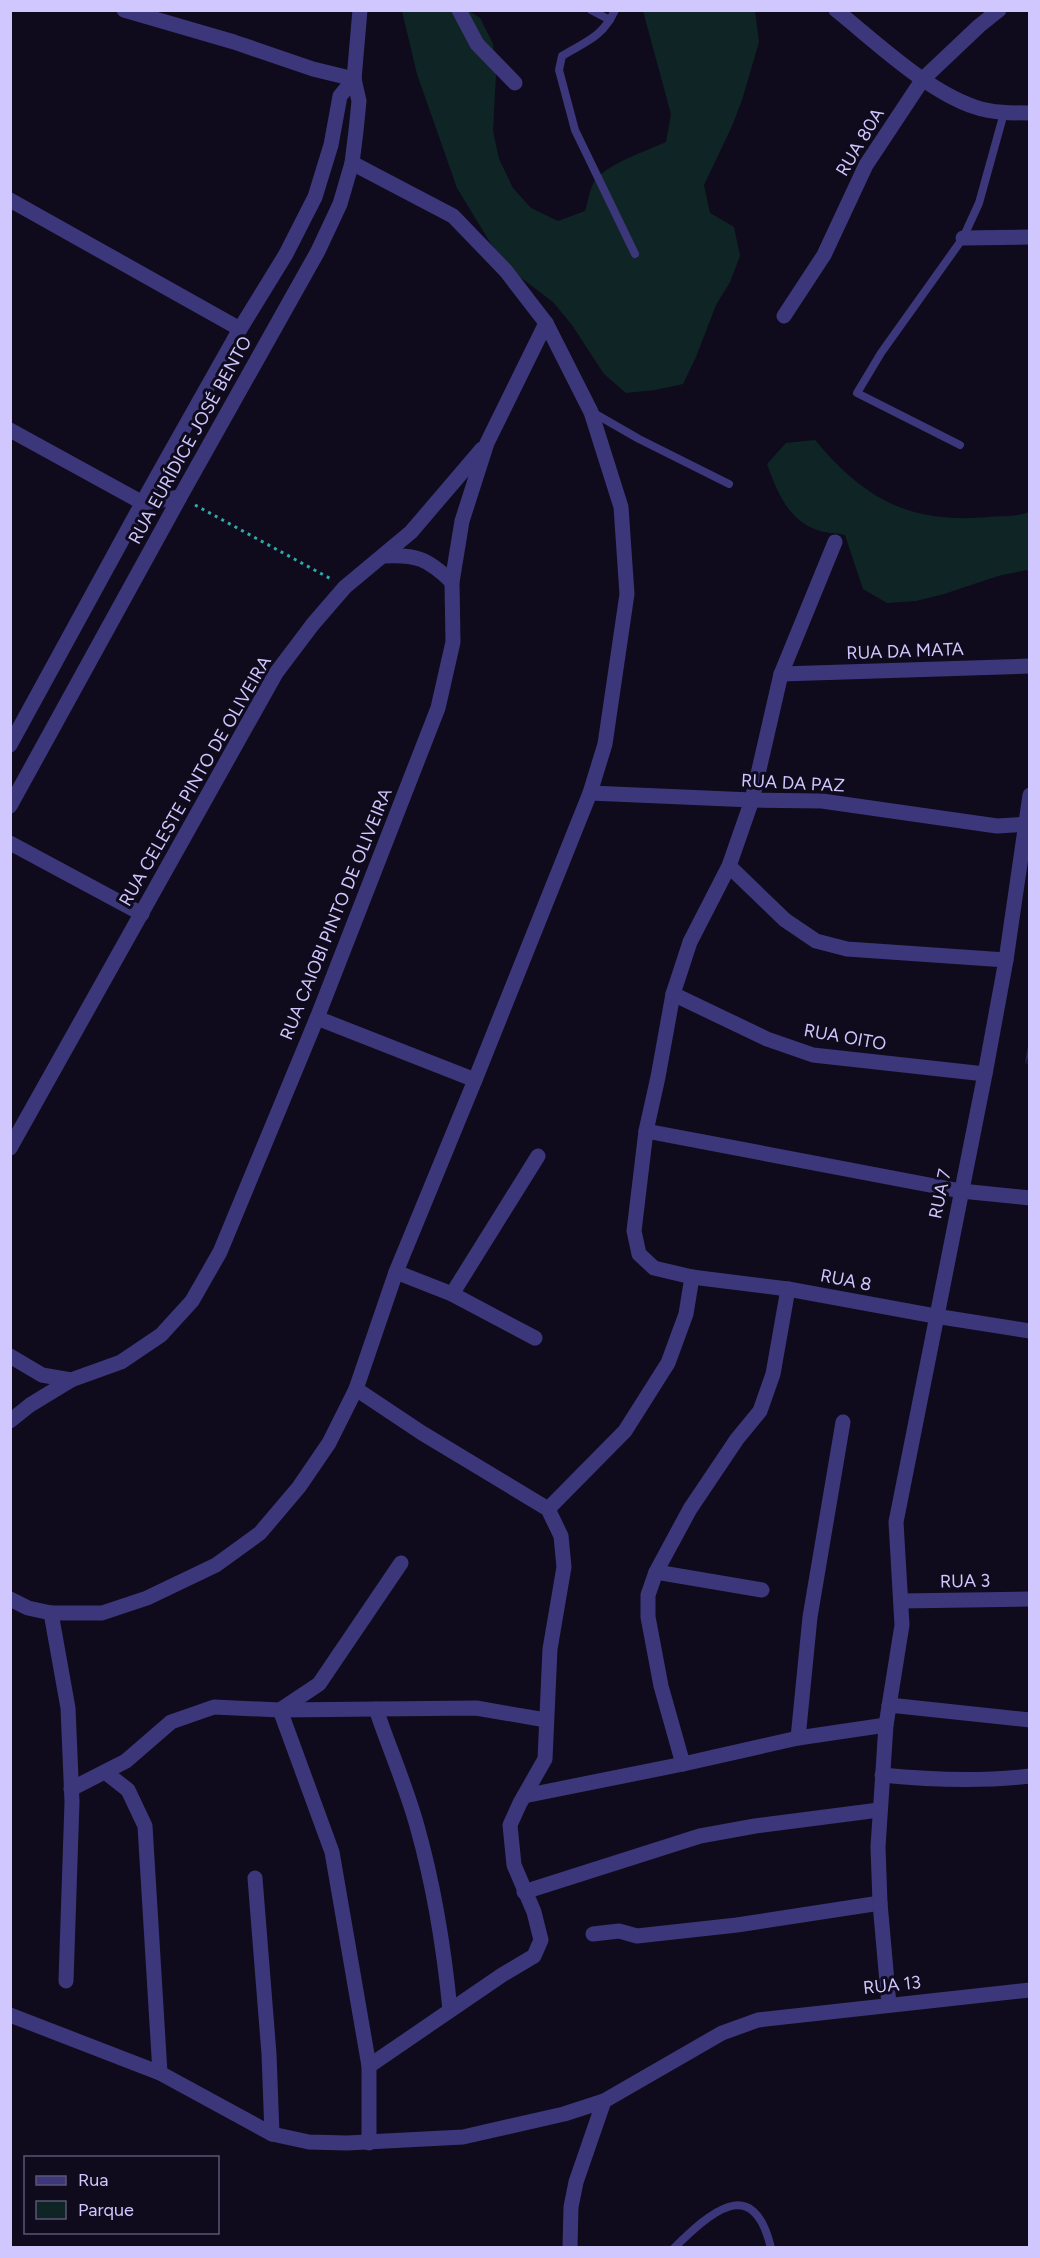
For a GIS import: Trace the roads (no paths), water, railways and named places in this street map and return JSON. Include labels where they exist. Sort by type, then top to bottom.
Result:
[{"type":"street","points":[[124,10],[234,42],[314,69],[354,79]]},
{"type":"street","name":"RUA EURÍDICE JOSÉ BENTO","points":[[10,806],[318,251],[340,204],[352,163],[359,102],[354,79],[360,10]]},
{"type":"street","points":[[459,10],[477,44],[515,82]]},
{"type":"street","points":[[836,10],[923,79],[960,101],[978,108],[1004,113],[1029,113]]},
{"type":"street","name":"RUA 80A","points":[[784,316],[824,255],[866,165],[923,79],[999,10]]},
{"type":"street","name":"RUA EURÍDICE JOSÉ BENTO","points":[[10,745],[240,329],[286,254],[315,197],[332,145],[340,96],[354,79]]},
{"type":"street","points":[[10,1599],[28,1608],[51,1613],[102,1613],[147,1598],[216,1565],[260,1533],[299,1487],[329,1443],[356,1389],[396,1272],[590,793],[605,744],[627,594],[621,507],[591,412],[546,323],[506,271],[453,216],[352,163]]},
{"type":"street","points":[[10,200],[240,329]]},
{"type":"street","points":[[963,238],[1029,237]]},
{"type":"street","name":"RUA CAIOBI PINTO DE OLIVEIRA","points":[[10,1421],[30,1405],[71,1380],[121,1362],[161,1335],[192,1301],[220,1252],[317,1018],[438,708],[453,642],[452,582],[462,521],[487,444],[546,323]]},
{"type":"street","points":[[10,430],[143,503],[180,497]]},
{"type":"street","name":"RUA CELESTE PINTO DE OLIVEIRA","points":[[10,1148],[276,673],[313,624],[345,587],[425,517],[487,444]]},
{"type":"street","points":[[835,542],[781,675],[752,800],[729,866],[690,942],[673,994],[646,1131],[961,1191],[1029,1198]]},
{"type":"street","points":[[383,556],[405,555],[419,558],[434,565],[452,582]]},
{"type":"street","name":"RUA DA MATA","points":[[781,675],[1029,666]]},
{"type":"street","name":"RUA DA PAZ","points":[[590,793],[822,801],[997,826],[1028,824]]},
{"type":"street","name":"RUA 7","points":[[889,2005],[880,1903],[879,1810],[886,1725],[902,1625],[896,1522],[1006,960],[1028,824],[1029,795]]},
{"type":"street","points":[[10,843],[142,914]]},
{"type":"street","points":[[729,866],[785,920],[816,941],[847,949],[1006,960]]},
{"type":"street","name":"RUA OITO","points":[[673,994],[767,1039],[813,1055],[985,1074]]},
{"type":"street","points":[[317,1018],[475,1080]]},
{"type":"street","name":"RUA 8","points":[[646,1131],[634,1231],[639,1254],[654,1268],[692,1277],[788,1289],[1029,1331]]},
{"type":"street","points":[[452,1294],[538,1156]]},
{"type":"street","points":[[396,1272],[452,1294],[536,1338]]},
{"type":"street","points":[[548,1509],[625,1431],[668,1363],[686,1314],[692,1277]]},
{"type":"street","points":[[683,1764],[661,1686],[648,1617],[648,1595],[656,1572],[690,1509],[737,1439],[760,1411],[773,1374],[788,1289]]},
{"type":"street","points":[[10,1356],[42,1375],[71,1380]]},
{"type":"street","points":[[356,1389],[422,1433],[548,1509],[561,1536],[564,1567],[550,1649],[545,1759],[510,1825],[514,1865],[534,1912],[541,1940],[534,1956],[502,1975],[369,2066]]},
{"type":"street","points":[[798,1738],[810,1617],[843,1422]]},
{"type":"street","points":[[280,1710],[319,1684],[401,1563]]},
{"type":"street","points":[[656,1572],[762,1590]]},
{"type":"street","name":"RUA 3","points":[[901,1601],[1029,1599]]},
{"type":"street","points":[[51,1613],[68,1708],[71,1789],[66,1981]]},
{"type":"street","points":[[889,1706],[1029,1720]]},
{"type":"street","points":[[71,1789],[126,1761],[171,1722],[214,1707],[280,1710],[476,1708],[546,1720]]},
{"type":"street","points":[[376,1709],[416,1824],[426,1863],[444,1953],[450,2010]]},
{"type":"street","points":[[280,1710],[332,1852],[369,2066],[369,2143]]},
{"type":"street","points":[[524,1796],[798,1738],[886,1725]]},
{"type":"street","points":[[105,1772],[128,1790],[145,1826],[160,2073]]},
{"type":"street","points":[[882,1775],[937,1781],[991,1781],[1029,1776]]},
{"type":"street","points":[[524,1892],[699,1836],[755,1826],[879,1810]]},
{"type":"street","points":[[255,1878],[269,2054],[272,2134]]},
{"type":"street","points":[[593,1934],[619,1930],[637,1936],[715,1928],[880,1903]]},
{"type":"street","name":"RUA 13","points":[[10,2015],[160,2073],[272,2134],[309,2142],[369,2143],[463,2137],[564,2114],[604,2101],[722,2033],[758,2020],[1029,1990]]},
{"type":"street","points":[[570,2247],[571,2207],[576,2182],[604,2101]]},
{"type":"lane","points":[[591,10],[610,20]]},
{"type":"lane","points":[[615,10],[610,20],[592,41],[562,56],[559,70],[574,130],[635,254]]},
{"type":"lane","points":[[960,445],[857,393],[881,353],[963,238],[979,203],[1004,113]]},
{"type":"lane","points":[[591,412],[729,484]]},
{"type":"lane","points":[[674,2247],[697,2226],[723,2208],[739,2204],[755,2210],[769,2237],[771,2247]]}]
